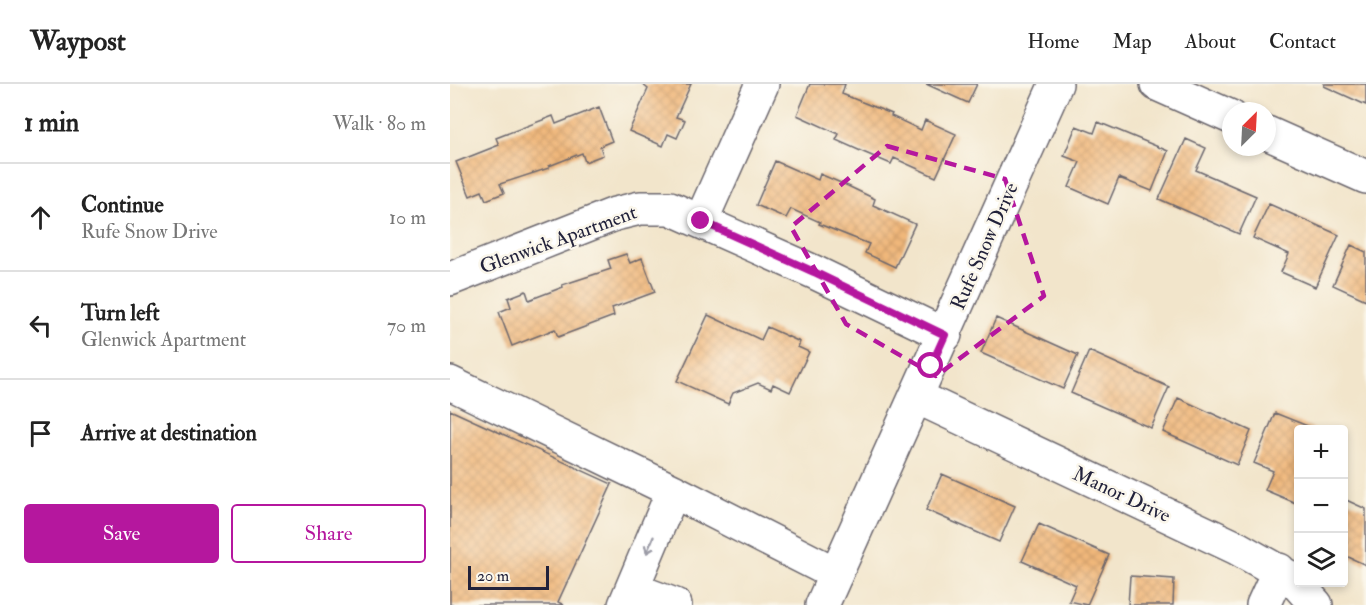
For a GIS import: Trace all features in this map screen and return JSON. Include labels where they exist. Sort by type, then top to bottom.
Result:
[{"type":"street","points":[[701,221],[762,84]]},
{"type":"street","name":"Rufe Snow Drive","points":[[822,605],[1056,84]]},
{"type":"street","points":[[1157,84],[1222,113]]},
{"type":"street","points":[[1276,137],[1366,177]]},
{"type":"street","name":"Glenwick Apartment","points":[[450,279],[574,230],[640,208],[670,208],[814,272],[945,335]]},
{"type":"street","points":[[450,383],[673,491],[836,574]]},
{"type":"street","name":"Manor Drive","points":[[917,397],[1279,570],[1294,580],[1316,605]]},
{"type":"street","points":[[673,491],[628,597],[675,605]]},
{"type":"street","points":[[1263,605],[1279,570]]},
{"type":"highlighted area","points":[[887,146],[1005,179],[1044,296],[936,376],[846,324],[791,227]]},
{"type":"building","points":[[642,84],[691,84],[676,117],[685,120],[677,138],[668,134],[663,146],[629,131],[648,89]]},
{"type":"building","points":[[810,84],[845,84],[842,94],[892,114],[891,116],[921,130],[925,120],[956,134],[936,177],[894,158],[891,164],[836,140],[839,134],[797,115]]},
{"type":"building","points":[[926,84],[977,84],[968,103]]},
{"type":"building","points":[[1324,84],[1366,84],[1366,105],[1324,86]]},
{"type":"building","points":[[599,107],[612,141],[600,146],[603,155],[585,162],[582,153],[549,166],[549,168],[500,184],[504,193],[486,200],[482,191],[470,196],[456,162],[499,145],[496,138],[553,116],[556,124]]},
{"type":"building","points":[[1098,122],[1168,151],[1152,191],[1119,178],[1108,204],[1069,187],[1080,162],[1064,156],[1076,126],[1094,133]]},
{"type":"building","points":[[1186,139],[1206,148],[1196,170],[1256,196],[1239,234],[1159,199]]},
{"type":"building","points":[[775,161],[818,180],[820,174],[848,186],[875,199],[873,205],[915,224],[895,267],[865,253],[869,244],[819,224],[820,222],[791,209],[786,218],[756,205]]},
{"type":"building","points":[[1269,204],[1339,235],[1315,287],[1281,272],[1289,254],[1253,238]]},
{"type":"building","points":[[1351,245],[1366,252],[1366,300],[1333,285]]},
{"type":"building","points":[[626,254],[630,263],[642,258],[655,292],[612,308],[614,316],[558,337],[555,329],[512,346],[499,312],[511,307],[508,298],[526,291],[529,300],[563,287],[562,285],[611,269],[608,260]]},
{"type":"building","points":[[708,315],[761,340],[767,327],[800,342],[798,347],[809,352],[790,392],[773,384],[771,389],[758,383],[733,393],[728,404],[677,381]]},
{"type":"building","points":[[996,318],[1078,355],[1063,389],[981,353]]},
{"type":"building","points":[[1089,351],[1169,387],[1151,428],[1071,393]]},
{"type":"building","points":[[1178,398],[1251,431],[1237,465],[1163,432]]},
{"type":"building","points":[[450,410],[612,484],[558,602],[564,605],[450,605]]},
{"type":"building","points":[[1275,413],[1305,425],[1294,425],[1294,502],[1265,490],[1273,471],[1254,463]]},
{"type":"building","points":[[942,474],[1015,506],[999,542],[926,510]]},
{"type":"building","points":[[1348,501],[1366,509],[1366,565],[1348,557]]},
{"type":"building","points":[[1039,524],[1109,555],[1087,605],[1069,601],[1076,585],[1022,561]]},
{"type":"building","points":[[1130,576],[1174,579],[1173,605],[1128,605]]},
{"type":"route","points":[[701,221],[945,335],[931,366]]}]
